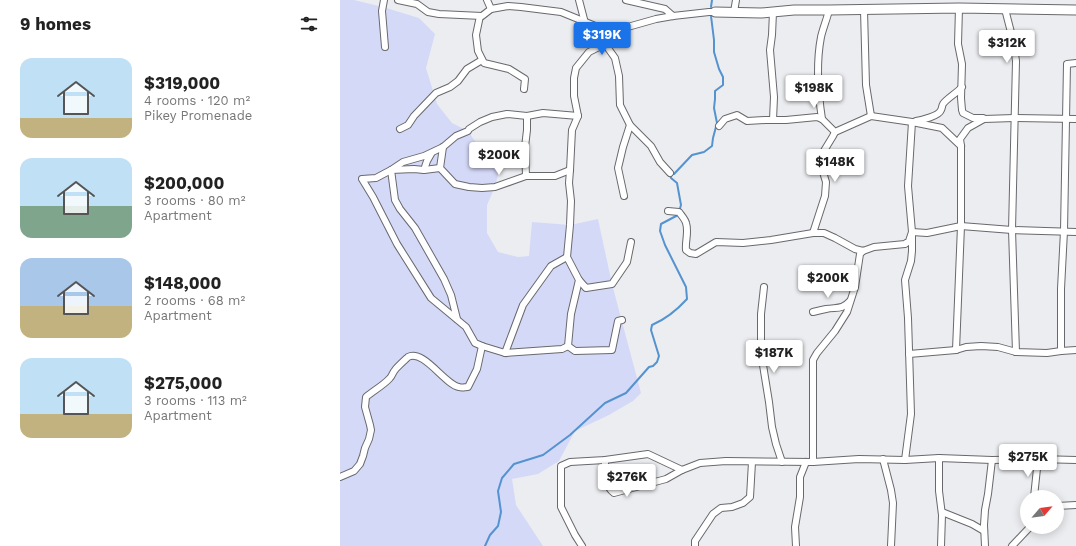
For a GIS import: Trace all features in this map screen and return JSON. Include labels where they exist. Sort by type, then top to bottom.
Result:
[{"type":"street","points":[[384,0],[382,11],[385,47]]},
{"type":"street","points":[[398,0],[417,4],[428,12],[467,16],[480,16],[491,9],[508,6],[561,12],[610,32],[673,16],[709,12],[959,8],[979,4],[1005,9],[1076,10]]},
{"type":"street","points":[[487,0],[491,9]]},
{"type":"street","points":[[579,0],[585,23]]},
{"type":"street","points":[[626,0],[666,9],[673,16]]},
{"type":"street","points":[[734,12],[736,0]]},
{"type":"street","points":[[959,8],[958,44],[962,64],[961,105],[963,113],[973,118],[1076,119]]},
{"type":"street","points":[[1005,9],[1013,40],[1016,61],[1012,230],[1016,352]]},
{"type":"street","points":[[822,119],[818,91],[819,58],[821,38],[829,10]]},
{"type":"street","points":[[864,10],[866,84],[871,116]]},
{"type":"street","points":[[773,12],[770,50],[774,97],[773,120]]},
{"type":"street","points":[[480,16],[476,35],[478,51],[482,60],[484,63],[509,69],[525,79],[524,89]]},
{"type":"street","points":[[610,32],[605,44],[589,52],[576,68],[574,96],[578,116],[572,130],[569,183],[570,225],[567,258],[579,280],[586,288],[612,284],[627,262],[631,242]]},
{"type":"street","points":[[605,44],[614,58],[619,76],[620,105],[630,125],[651,146],[660,162],[670,173]]},
{"type":"street","points":[[400,129],[408,125],[414,116],[436,93],[450,87],[458,81],[467,69],[482,60]]},
{"type":"street","points":[[1061,350],[1061,290],[1064,231],[1067,64],[1076,64]]},
{"type":"street","points":[[912,122],[924,120],[938,114],[941,110],[942,104],[962,87]]},
{"type":"street","points":[[568,346],[562,349],[505,352],[475,343],[466,327],[431,298],[397,244],[362,179],[376,178],[403,162],[424,156],[443,147],[456,136],[492,117],[507,114],[527,116],[543,113],[578,116]]},
{"type":"street","points":[[719,126],[725,119],[737,115],[747,121],[786,120],[817,117],[822,119],[835,132]]},
{"type":"street","points":[[526,176],[525,147],[527,116]]},
{"type":"street","points":[[813,233],[826,196],[826,182],[819,160],[835,132],[871,116],[942,128],[961,146]]},
{"type":"street","points":[[956,350],[961,226],[960,139],[968,128],[984,118]]},
{"type":"street","points":[[905,460],[911,414],[908,318],[905,280],[911,261],[912,232],[908,186],[912,122]]},
{"type":"street","points":[[624,196],[618,168],[630,125]]},
{"type":"street","points":[[440,168],[443,147]]},
{"type":"street","points":[[424,170],[432,152]]},
{"type":"street","points":[[440,168],[455,184],[470,187],[495,187],[526,176],[554,176],[570,170]]},
{"type":"street","points":[[391,170],[424,170],[440,168]]},
{"type":"street","points":[[391,170],[395,200],[415,228],[444,279],[451,295],[457,319]]},
{"type":"street","points":[[668,211],[679,212],[686,223],[686,250],[690,253],[696,254],[716,242],[743,243],[813,233],[824,233],[855,249],[863,251],[905,244],[909,241],[912,232]]},
{"type":"street","points":[[912,232],[927,233],[961,226],[1012,230],[1076,232]]},
{"type":"street","points":[[813,462],[813,360],[848,312],[855,287],[860,254],[863,251]]},
{"type":"street","points":[[505,352],[523,305],[551,266],[567,258]]},
{"type":"street","points":[[568,346],[571,314],[579,280]]},
{"type":"street","points":[[764,287],[761,314],[763,366],[772,427],[782,462]]},
{"type":"street","points":[[813,312],[827,308],[839,308],[844,306],[851,299]]},
{"type":"street","points":[[568,346],[575,351],[612,350],[618,321],[622,320]]},
{"type":"street","points":[[340,477],[354,471],[360,464],[363,456],[371,430],[365,407],[366,397],[390,378],[395,370],[405,360],[410,356],[418,357],[431,366],[448,382],[458,387],[468,387],[477,369],[482,346]]},
{"type":"street","points":[[909,354],[956,350],[966,347],[981,346],[998,347],[1016,352],[1047,353],[1061,350],[1076,350]]},
{"type":"street","points":[[582,546],[561,508],[561,466],[570,462],[605,460],[648,454],[682,470]]},
{"type":"street","points":[[939,458],[939,491],[942,512],[941,546]]},
{"type":"street","points":[[605,460],[606,476],[610,490],[614,493],[666,479],[682,470],[700,463],[726,461],[813,462],[859,459],[905,460],[939,458],[992,460],[1076,460]]},
{"type":"street","points":[[883,459],[893,503],[892,546]]},
{"type":"street","points":[[1035,490],[1038,459]]},
{"type":"street","points":[[985,546],[985,510],[992,460]]},
{"type":"street","points":[[696,546],[695,541],[713,514],[722,508],[732,507],[743,503],[750,497],[752,462]]},
{"type":"street","points":[[796,546],[795,527],[800,497],[800,477],[806,462]]},
{"type":"street","points":[[1064,506],[1076,505]]},
{"type":"street","points":[[942,512],[972,524],[984,531]]},
{"type":"street","points":[[1012,546],[1023,534]]},
{"type":"shaded area","points":[[340,0],[354,0],[419,18],[435,34],[426,68],[437,104],[452,123],[468,131],[499,171],[495,187],[487,205],[487,233],[498,252],[518,257],[529,256],[532,222],[570,225],[598,219],[612,284],[641,393],[633,401],[609,415],[575,431],[559,461],[538,474],[512,479],[516,505],[543,546],[340,546]]},
{"type":"waterway","points":[[711,7],[712,0]]},
{"type":"waterway","points":[[485,546],[490,535],[498,526],[501,512],[498,491],[502,478],[514,464],[543,455],[570,435],[605,403],[626,393],[649,367],[653,366],[657,362],[659,356],[651,330],[652,325],[671,314],[687,299],[686,287],[665,245],[660,231],[661,224],[678,215],[681,205],[677,183],[671,178],[670,173],[674,174],[692,155],[704,152],[712,146],[717,123],[714,108],[715,91],[723,85],[723,77],[714,52],[711,16]]}]
